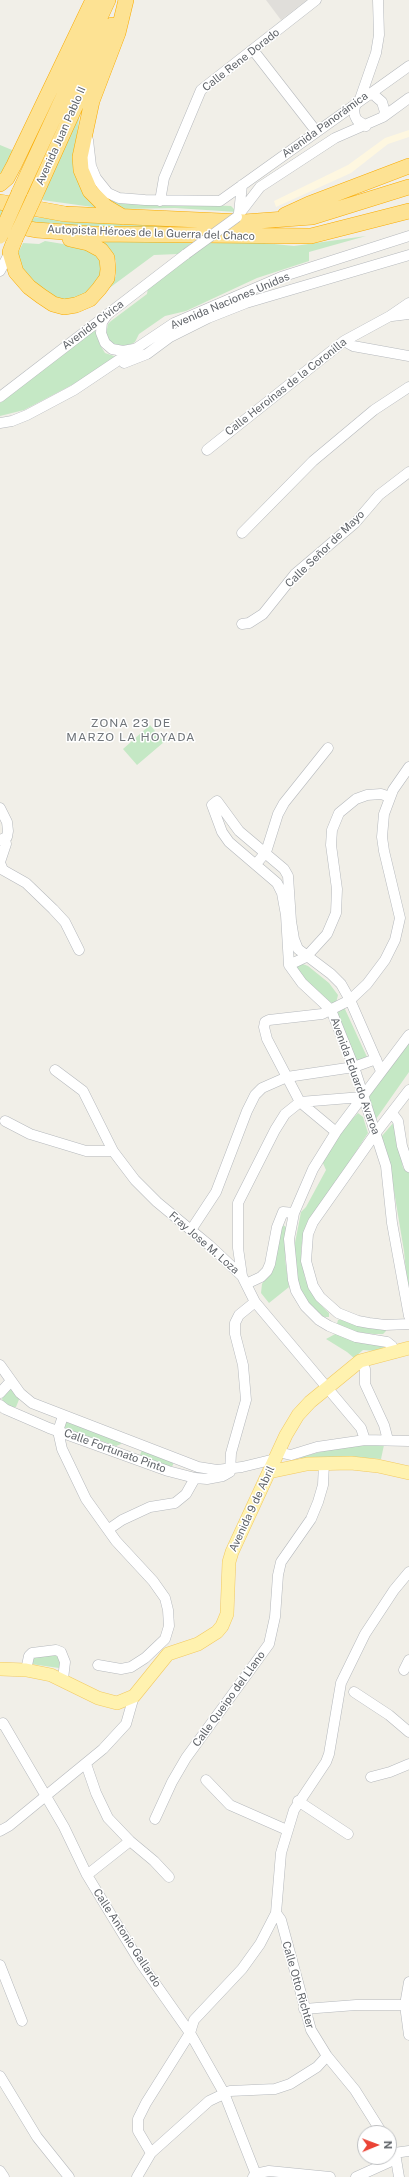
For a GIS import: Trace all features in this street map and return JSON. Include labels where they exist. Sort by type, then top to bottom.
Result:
[{"type":"highway","points":[[0,184],[14,165],[93,0]]},
{"type":"highway","name":"Avenida Juan Pablo II","points":[[0,236],[108,0]]},
{"type":"highway","name":"Avenida Juan Pablo II","points":[[13,246],[122,0]]},
{"type":"highway","points":[[124,218],[106,207],[90,191],[81,170],[80,157],[82,140],[92,101],[118,34],[126,0]]},
{"type":"highway","name":"Autopista Héroes de la Guerra del Chaco","points":[[277,219],[308,204],[409,166]]},
{"type":"highway","name":"Autopista Héroes de la Guerra del Chaco","points":[[277,219],[409,173]]},
{"type":"highway","name":"Autopista Héroes de la Guerra del Chaco","points":[[277,219],[312,211],[409,180]]},
{"type":"highway","name":"Autopista Héroes de la Guerra del Chaco","points":[[0,202],[65,214],[124,218],[244,222],[312,216],[409,187]]},
{"type":"highway","name":"Autopista Héroes de la Guerra del Chaco","points":[[278,237],[409,195]]},
{"type":"highway","name":"Autopista Héroes de la Guerra del Chaco","points":[[278,237],[307,233],[409,202]]},
{"type":"highway","name":"Autopista Héroes de la Guerra del Chaco","points":[[0,224],[36,230],[93,234],[278,237],[311,236],[409,211]]},
{"type":"highway","name":"Autopista Héroes de la Guerra del Chaco","points":[[278,237],[312,240],[409,218]]},
{"type":"highway","points":[[13,246],[16,272],[29,287],[54,304],[64,307],[76,305],[90,299],[100,289],[107,278],[107,258],[101,250],[88,243],[36,230]]},
{"type":"main road","name":"Avenida 9 de Abril","points":[[134,1696],[168,1654],[198,1644],[211,1637],[222,1626],[227,1614],[229,1562],[237,1540],[276,1456],[298,1415],[327,1388],[360,1361],[395,1353],[409,1348]]},
{"type":"main road","points":[[269,1472],[289,1467],[324,1463],[378,1466],[409,1473]]},
{"type":"main road","points":[[0,1669],[26,1670],[52,1675],[108,1701],[117,1703],[134,1696]]},
{"type":"street","name":"Calle Rene Dorado","points":[[160,201],[164,178],[201,90],[316,0]]},
{"type":"street","points":[[366,126],[357,120],[354,111],[361,99],[378,41],[380,22],[378,0]]},
{"type":"street","points":[[253,50],[316,131]]},
{"type":"street","name":"Avenida Panorámica","points":[[160,201],[220,201],[409,66]]},
{"type":"street","points":[[361,99],[374,95],[382,102],[384,106],[383,117]]},
{"type":"street","name":"Avenida Panorámica","points":[[186,254],[238,215],[260,187],[335,138],[366,126],[383,117],[409,98]]},
{"type":"street","points":[[92,101],[88,138],[89,154],[91,166],[101,186],[119,198],[160,201]]},
{"type":"street","points":[[238,215],[242,185]]},
{"type":"street","name":"Avenida Naciones Unidas","points":[[0,423],[12,421],[27,415],[105,371],[174,323],[281,277],[409,236]]},
{"type":"street","name":"Avenida Juan Pablo II","points":[[0,271],[13,246]]},
{"type":"street","name":"Avenida Cívica","points":[[0,396],[186,254]]},
{"type":"street","points":[[105,371],[147,354],[170,337],[208,318],[246,303],[409,255]]},
{"type":"street","name":"Calle Heroínas de la Coronilla","points":[[207,450],[344,341],[390,316],[409,303]]},
{"type":"street","points":[[108,313],[102,322],[101,333],[105,343],[112,349],[123,352],[136,349]]},
{"type":"street","points":[[390,316],[409,314]]},
{"type":"street","points":[[344,341],[353,346],[409,356]]},
{"type":"street","points":[[242,534],[313,461],[374,410],[409,387]]},
{"type":"street","name":"Calle Señor de Mayo","points":[[242,624],[249,623],[263,614],[295,574],[354,523],[379,495],[409,472]]},
{"type":"street","points":[[256,864],[266,852],[278,814],[284,803],[328,748]]},
{"type":"street","points":[[336,1132],[300,1102],[265,1033],[265,1022],[275,1019],[322,1014],[331,1010],[350,1000],[368,984],[385,960],[404,918],[382,837],[384,814],[390,798],[409,766]]},
{"type":"street","points":[[289,965],[306,956],[327,934],[336,913],[337,889],[331,845],[334,822],[339,813],[356,799],[375,794],[390,798]]},
{"type":"street","name":"Avenida Eduardo Avaroa","points":[[381,1071],[350,1000],[341,984],[331,974],[298,949],[294,939],[291,921],[288,876],[281,865],[239,831],[217,801],[212,804],[222,832],[228,842],[277,883],[282,893],[286,915],[289,965],[302,983],[331,1010],[354,1067],[362,1098],[381,1146],[386,1166],[392,1223],[409,1316]]},
{"type":"street","points":[[0,808],[8,827],[8,834],[2,840],[6,844],[0,863],[3,870],[26,883],[53,909],[64,922],[79,950]]},
{"type":"street","points":[[395,1353],[392,1346],[387,1342],[356,1336],[329,1326],[319,1320],[305,1306],[296,1291],[292,1280],[289,1252],[294,1213],[313,1169],[336,1132],[409,1035]]},
{"type":"street","points":[[191,1230],[216,1192],[240,1129],[255,1095],[269,1083],[288,1077],[354,1067],[376,1058]]},
{"type":"street","name":"Fray Jose M. Loza","points":[[55,1070],[83,1091],[113,1151],[135,1180],[157,1202],[191,1230],[244,1280],[255,1302],[361,1428],[366,1440]]},
{"type":"street","points":[[409,1090],[375,1134],[313,1222],[308,1234],[306,1261],[313,1286],[320,1297],[338,1313],[358,1321],[369,1323],[385,1325],[409,1324]]},
{"type":"street","points":[[294,1213],[283,1212],[277,1227],[270,1264],[267,1271],[261,1277],[244,1280],[238,1248],[238,1203],[275,1130],[285,1114],[300,1102],[362,1098]]},
{"type":"street","name":"Avenida Eduardo Avaroa","points":[[392,1113],[398,1121],[402,1146],[409,1167]]},
{"type":"street","points":[[4,1121],[30,1134],[86,1151],[113,1151]]},
{"type":"street","points":[[231,1469],[231,1453],[246,1400],[243,1365],[234,1334],[235,1323],[239,1315],[255,1302]]},
{"type":"street","points":[[329,1326],[338,1313]]},
{"type":"street","points":[[360,1361],[365,1369],[365,1384],[384,1425],[388,1440]]},
{"type":"street","name":"Calle Fortunato Pinto","points":[[0,1365],[11,1381],[32,1403],[63,1416],[137,1442],[182,1462],[208,1470],[231,1469],[276,1456],[291,1455],[317,1447],[366,1440],[409,1442]]},
{"type":"street","points":[[0,1393],[11,1381]]},
{"type":"street","name":"Calle Fortunato Pinto","points":[[0,1405],[4,1409],[58,1431],[195,1478],[218,1478],[229,1474],[231,1469]]},
{"type":"street","points":[[63,1416],[58,1431],[62,1450],[86,1499],[160,1591],[167,1604],[168,1626],[165,1639],[161,1644],[137,1664],[121,1669],[98,1665]]},
{"type":"street","points":[[132,1457],[137,1442]]},
{"type":"street","points":[[178,1473],[182,1462]]},
{"type":"street","name":"Calle Queipo del Llano","points":[[155,1819],[172,1782],[186,1758],[269,1644],[275,1617],[278,1575],[281,1562],[311,1519],[323,1485],[324,1463]]},
{"type":"street","points":[[109,1529],[122,1520],[150,1508],[175,1503],[186,1494],[195,1478]]},
{"type":"street","points":[[151,2153],[138,2131],[138,2120],[146,2103],[190,2033],[194,2020],[242,1969],[260,1944],[276,1913],[278,1904],[278,1867],[287,1830],[298,1801],[319,1772],[329,1754],[337,1697],[351,1659],[381,1608],[409,1572]]},
{"type":"street","points":[[26,1670],[29,1656],[32,1653],[56,1650],[61,1652],[65,1662],[63,1680]]},
{"type":"street","points":[[404,1670],[409,1660]]},
{"type":"street","points":[[354,1692],[389,1715],[409,1732]]},
{"type":"street","points":[[0,1831],[86,1764],[114,1738],[126,1724],[134,1696]]},
{"type":"street","name":"Calle Antonio Gallardo","points":[[1,1724],[64,1827],[87,1875],[140,1962],[190,2033],[224,2093],[255,2176]]},
{"type":"street","points":[[86,1764],[96,1793],[108,1818],[130,1841],[154,1861],[169,1878]]},
{"type":"street","points":[[371,1777],[390,1772],[409,1764]]},
{"type":"street","points":[[206,1780],[224,1801],[230,1805],[287,1830]]},
{"type":"street","points":[[298,1801],[348,1834]]},
{"type":"street","points":[[87,1875],[130,1841]]},
{"type":"street","name":"Calle Otto Richter","points":[[276,1913],[281,1920],[310,2030],[327,2056],[355,2090],[377,2125]]},
{"type":"street","points":[[0,1965],[22,2021]]},
{"type":"street","points":[[409,1982],[407,2005],[409,2035]]},
{"type":"street","points":[[304,2009],[356,2005],[407,2005]]},
{"type":"street","points":[[136,2177],[151,2153],[209,2101],[224,2093],[275,2088],[290,2084],[313,2070],[327,2056]]},
{"type":"street","points":[[0,2076],[37,2137],[69,2177]]},
{"type":"street","points":[[397,2152],[409,2151]]},
{"type":"street","points":[[356,2177],[374,2165]]},
{"type":"street","points":[[396,2165],[399,2177]]},
{"type":"street","points":[[0,2171],[4,2177]]},
{"type":"street","points":[[255,2176],[270,2171],[330,2177]]},
{"type":"shaded area","points":[[266,0],[307,0],[281,20]]},
{"type":"shaded area","points":[[409,130],[409,137],[388,144],[351,173],[276,207],[274,201],[348,165],[385,138]]},
{"type":"green space","points":[[81,103],[74,159],[100,208],[42,200]]},
{"type":"green space","points":[[0,145],[17,152],[0,179]]},
{"type":"green space","points":[[93,178],[131,202],[231,206],[237,212],[175,208],[122,209],[99,194]]},
{"type":"green space","points":[[0,208],[32,217],[68,220],[244,227],[244,232],[115,229],[29,222],[0,215]]},
{"type":"green space","points":[[366,236],[309,252],[309,261],[257,278],[186,311],[165,316],[139,334],[135,342],[126,347],[117,347],[110,342],[106,334],[108,324],[111,321],[147,294],[148,288],[210,240],[245,241],[294,246]]},
{"type":"green space","points":[[99,239],[194,241],[178,254],[154,255],[108,289],[116,276],[116,261],[111,252]]},
{"type":"green space","points":[[45,241],[87,248],[100,258],[102,266],[100,277],[84,295],[63,301],[52,297],[21,270],[18,253],[23,243],[39,244]]},
{"type":"green space","points":[[95,330],[100,345],[105,353],[117,357],[91,375],[24,410],[0,416],[0,403]]},
{"type":"green space","points":[[150,725],[164,742],[137,765],[123,749]]},
{"type":"green space","points":[[300,963],[308,966],[329,983],[338,995],[336,1003],[333,1004],[330,1002],[306,980],[295,967]]},
{"type":"green space","points":[[344,1007],[367,1057],[365,1060],[356,1062],[337,1012],[337,1009]]},
{"type":"green space","points":[[409,1036],[409,1072],[376,1119],[366,1100]]},
{"type":"green space","points":[[358,1113],[363,1117],[368,1133],[304,1232],[301,1249],[305,1279],[318,1302],[329,1313],[329,1317],[325,1317],[321,1316],[309,1304],[302,1293],[297,1280],[294,1248],[301,1212],[306,1207],[326,1170],[322,1161],[344,1128]]},
{"type":"green space","points":[[394,1122],[403,1168],[409,1173],[409,1304],[404,1251],[389,1161],[381,1137]]},
{"type":"green space","points":[[281,1225],[285,1226],[287,1230],[285,1259],[289,1287],[269,1303],[261,1293],[262,1284],[268,1274]]},
{"type":"green space","points":[[342,1319],[385,1329],[386,1331],[383,1334],[356,1332],[337,1324],[338,1320]]},
{"type":"green space","points":[[337,1333],[361,1343],[382,1346],[384,1348],[376,1351],[363,1350],[354,1358],[326,1339]]},
{"type":"green space","points":[[9,1389],[20,1397],[16,1407],[11,1407],[3,1403],[2,1398]]},
{"type":"green space","points":[[66,1421],[121,1440],[121,1444],[116,1446],[64,1428]]},
{"type":"green space","points":[[355,1443],[384,1445],[381,1459],[351,1457],[302,1459],[301,1457]]},
{"type":"green space","points":[[142,1450],[173,1461],[173,1465],[170,1468],[140,1455]]},
{"type":"green space","points":[[60,1655],[61,1665],[59,1668],[31,1664],[31,1656]]},
{"type":"district","name":"ZONA 23 DE MARZO LA HOYADA","points":[[131,730]]}]
